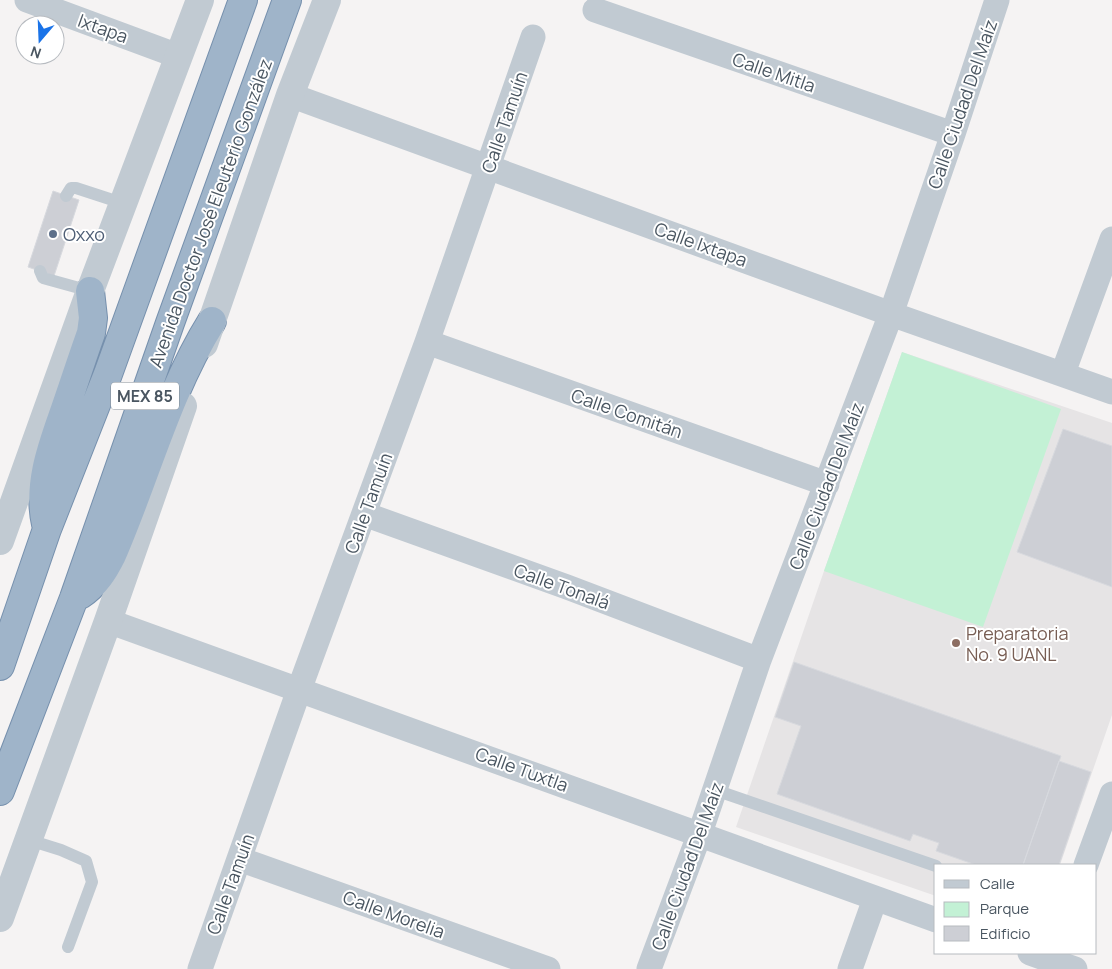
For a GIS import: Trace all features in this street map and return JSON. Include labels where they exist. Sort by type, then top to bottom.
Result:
[{"type":"highway","name":"MEX 85","points":[[0,666],[47,529],[108,374],[243,0]]},
{"type":"highway","name":"Avenida Doctor José Eleuterio González","points":[[0,792],[74,598],[170,323],[287,0]]},
{"type":"highway","points":[[47,529],[43,497],[44,482],[56,435],[91,332],[90,291]]},
{"type":"highway","points":[[74,598],[94,584],[108,563],[172,399],[197,345],[212,321]]},
{"type":"street","name":"Ixtapa","points":[[28,0],[178,56]]},
{"type":"street","points":[[0,541],[122,203],[200,0]]},
{"type":"street","name":"Calle Ciudad Del Maíz","points":[[649,969],[700,833],[759,660],[828,484],[891,314],[997,0]]},
{"type":"street","points":[[0,918],[108,621],[290,95],[327,2]]},
{"type":"street","name":"Calle Mitla","points":[[594,10],[953,134]]},
{"type":"street","name":"Calle Tamuín","points":[[200,969],[299,690],[427,342],[533,37]]},
{"type":"street","name":"Calle Ixtapa","points":[[290,95],[891,314],[1112,392]]},
{"type":"street","points":[[1062,374],[1112,239]]},
{"type":"street","name":"Calle Comitán","points":[[427,342],[828,484]]},
{"type":"street","name":"Calle Tonalá","points":[[364,514],[567,587],[759,660]]},
{"type":"street","name":"Calle Tuxtla","points":[[108,621],[700,833],[934,919]]},
{"type":"street","points":[[1086,864],[1112,794]]},
{"type":"street","name":"Calle Morelia","points":[[239,859],[548,969]]},
{"type":"street","points":[[850,969],[875,899]]},
{"type":"lane","points":[[66,196],[71,188],[76,188],[122,203]]},
{"type":"lane","points":[[40,271],[43,278],[50,281],[90,291]]},
{"type":"lane","points":[[715,790],[934,865]]},
{"type":"lane","points":[[29,840],[61,850],[86,861],[92,882],[68,946]]},
{"type":"shaded area","name":"Preparatoria No. 9 UANL","points":[[902,352],[1112,423],[1112,715],[1060,864],[934,864],[934,895],[736,827]]},
{"type":"green space","points":[[902,352],[1061,409],[983,627],[824,571]]},
{"type":"building","name":"Oxxo","points":[[53,191],[79,200],[54,276],[28,267]]},
{"type":"building","points":[[1063,429],[1112,446],[1112,587],[1017,552]]},
{"type":"building","points":[[794,662],[1061,756],[1023,864],[973,864],[936,851],[939,843],[913,834],[910,841],[777,794],[801,726],[775,717]]},
{"type":"building","points":[[1059,761],[1091,772],[1059,864],[1023,864]]},
{"type":"place","name":"Oxxo","points":[[53,234]]},
{"type":"place","name":"Preparatoria No. 9 UANL","points":[[956,643]]}]
